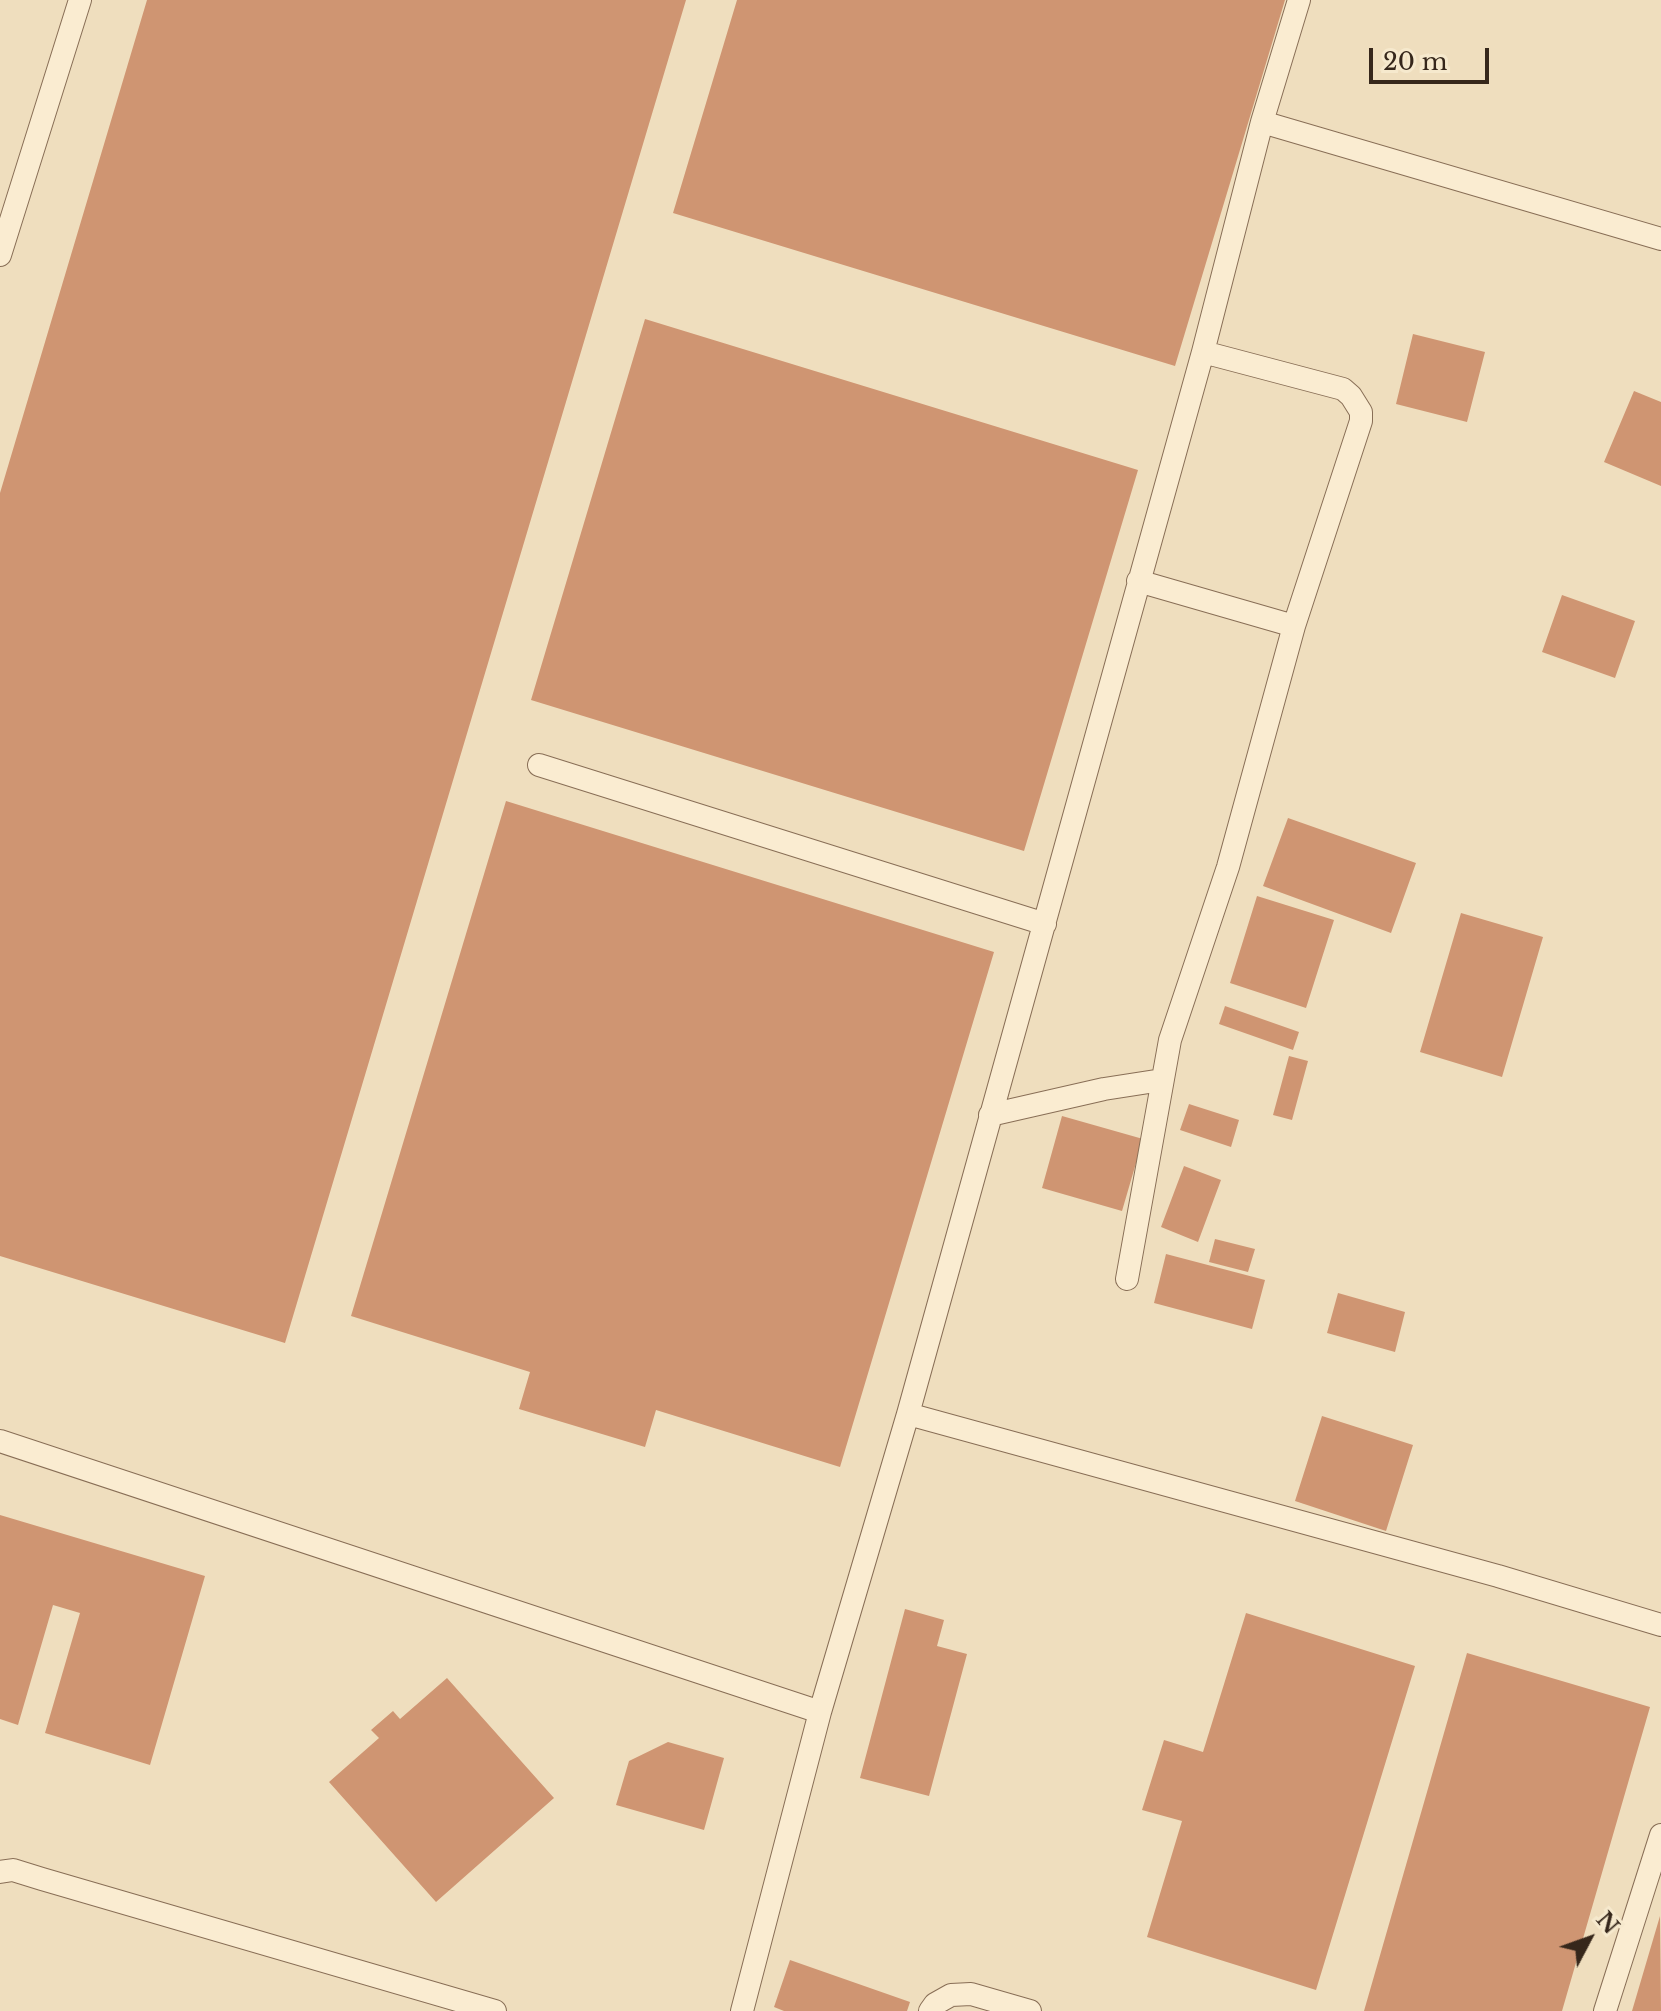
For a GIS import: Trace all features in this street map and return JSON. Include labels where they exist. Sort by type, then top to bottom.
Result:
[{"type":"lane","points":[[0,255],[80,0]]},
{"type":"lane","points":[[742,2011],[820,1712],[908,1414],[1203,352],[1262,122],[1299,0]]},
{"type":"lane","points":[[1262,122],[1661,239]]},
{"type":"lane","points":[[1127,1279],[1170,1040],[1248,801],[1294,626],[1361,421],[1361,412],[1343,389],[1203,352]]},
{"type":"lane","points":[[1138,581],[1294,626]]},
{"type":"lane","points":[[539,765],[1045,924]]},
{"type":"lane","points":[[990,1115],[1104,1089],[1162,1080]]},
{"type":"lane","points":[[908,1414],[1498,1576],[1661,1625]]},
{"type":"lane","points":[[0,1441],[820,1712]]},
{"type":"lane","points":[[1605,2011],[1661,1835]]},
{"type":"lane","points":[[0,1872],[13,1870],[28,1874],[495,2011]]},
{"type":"lane","points":[[930,2011],[935,2004],[951,1995],[971,1994],[1030,2011]]},
{"type":"building","points":[[147,0],[686,0],[285,1343],[0,1256],[0,493]]},
{"type":"building","points":[[737,0],[1285,0],[1175,366],[673,213]]},
{"type":"building","points":[[645,319],[1138,470],[1024,851],[531,700]]},
{"type":"building","points":[[1413,334],[1485,352],[1467,422],[1396,404]]},
{"type":"building","points":[[1634,391],[1661,402],[1661,486],[1604,462]]},
{"type":"building","points":[[1562,595],[1635,621],[1615,678],[1542,652]]},
{"type":"building","points":[[506,801],[994,952],[840,1467],[656,1410],[645,1447],[519,1409],[530,1372],[351,1316]]},
{"type":"building","points":[[1288,818],[1416,863],[1391,933],[1263,886]]},
{"type":"building","points":[[1257,896],[1334,920],[1306,1008],[1230,983]]},
{"type":"building","points":[[1461,913],[1543,937],[1502,1077],[1420,1052]]},
{"type":"building","points":[[1225,1006],[1299,1032],[1293,1050],[1219,1024]]},
{"type":"building","points":[[1289,1056],[1308,1061],[1292,1120],[1273,1115]]},
{"type":"building","points":[[1189,1104],[1239,1120],[1231,1147],[1180,1130]]},
{"type":"building","points":[[1062,1116],[1143,1139],[1122,1211],[1042,1188]]},
{"type":"building","points":[[1184,1166],[1221,1180],[1198,1242],[1161,1227]]},
{"type":"building","points":[[1215,1239],[1255,1249],[1248,1272],[1209,1262]]},
{"type":"building","points":[[1166,1254],[1265,1280],[1252,1329],[1154,1303]]},
{"type":"building","points":[[1338,1293],[1405,1312],[1395,1352],[1327,1333]]},
{"type":"building","points":[[1322,1416],[1413,1445],[1386,1531],[1295,1501]]},
{"type":"building","points":[[0,1515],[205,1576],[150,1765],[45,1733],[80,1613],[53,1605],[18,1725],[0,1719]]},
{"type":"building","points":[[905,1609],[944,1620],[937,1646],[967,1654],[929,1796],[860,1778]]},
{"type":"building","points":[[1246,1613],[1415,1666],[1316,1990],[1147,1937],[1182,1821],[1142,1810],[1164,1740],[1203,1752]]},
{"type":"building","points":[[1467,1653],[1650,1707],[1562,2011],[1364,2011]]},
{"type":"building","points":[[447,1678],[554,1798],[436,1902],[329,1782],[379,1738],[371,1730],[393,1711],[400,1719]]},
{"type":"building","points":[[668,1742],[724,1758],[704,1830],[616,1805],[629,1761]]},
{"type":"building","points":[[1660,1916],[1661,2011],[1632,2011]]},
{"type":"building","points":[[790,1960],[910,2002],[907,2011],[784,2011],[774,2007]]}]
